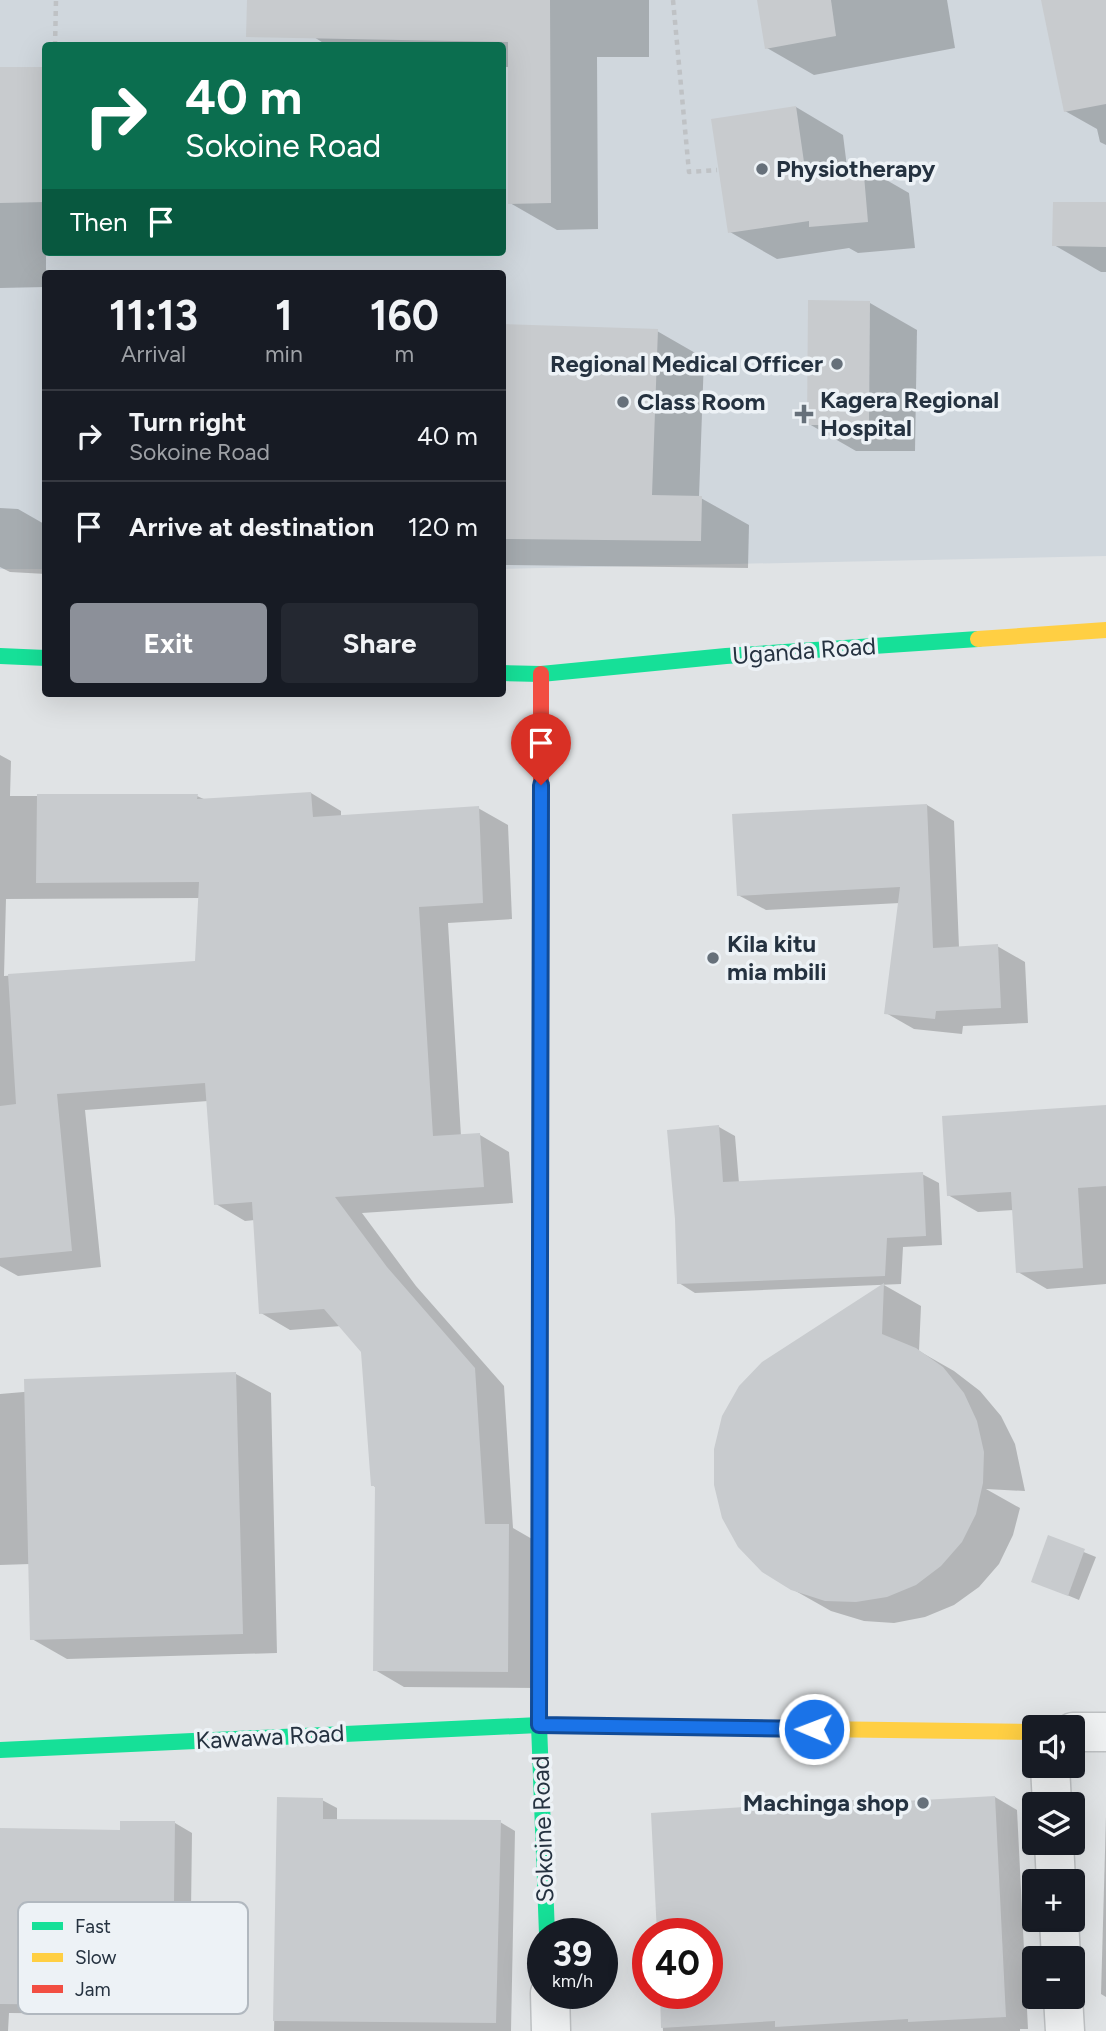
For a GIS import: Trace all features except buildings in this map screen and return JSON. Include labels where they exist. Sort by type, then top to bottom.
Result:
[{"type":"street","name":"Uganda Road","points":[[506,673],[541,674],[726,656],[1106,630]]},
{"type":"street","points":[[0,656],[42,658]]},
{"type":"street","name":"Sokoine Road","points":[[541,674],[539,1725],[546,1918]]},
{"type":"street","name":"Kawawa Road","points":[[0,1750],[539,1725],[1022,1732]]},
{"type":"street","points":[[1085,1732],[1106,1732]]},
{"type":"street","points":[[550,2009],[551,2031]]},
{"type":"street","points":[[1064,2009],[1065,2031]]},
{"type":"path","points":[[55,42],[56,0]]},
{"type":"path","points":[[673,0],[689,172],[717,170]]},
{"type":"shaded area","name":"Kagera Regional Hospital","points":[[0,0],[1106,0],[1106,556],[506,569],[506,270],[42,270],[42,569],[0,569]]},
{"type":"traffic: fast","points":[[506,673],[541,674],[726,656],[978,639]]},
{"type":"traffic: fast","points":[[0,656],[42,658]]},
{"type":"traffic: fast","points":[[540,1203],[539,1725],[546,1918]]},
{"type":"traffic: fast","points":[[0,1750],[539,1725],[815,1729]]},
{"type":"traffic: slow","points":[[978,639],[1106,630]]},
{"type":"traffic: slow","points":[[540,1203],[541,918]]},
{"type":"traffic: slow","points":[[815,1729],[1022,1732]]},
{"type":"traffic: jam","points":[[541,674],[541,918]]},
{"type":"place","name":"Physiotherapy","points":[[762,169]]},
{"type":"place","name":"Regional Medical Officer","points":[[837,364]]},
{"type":"place","name":"Class Room","points":[[623,402]]},
{"type":"place","name":"Kagera Regional Hospital","points":[[804,414]]},
{"type":"place","name":"Kila kitu mia mbili","points":[[713,958]]},
{"type":"place","name":"Machinga shop","points":[[923,1803]]},
{"type":"route","points":[[541,785],[539,1725],[814,1729]]}]
